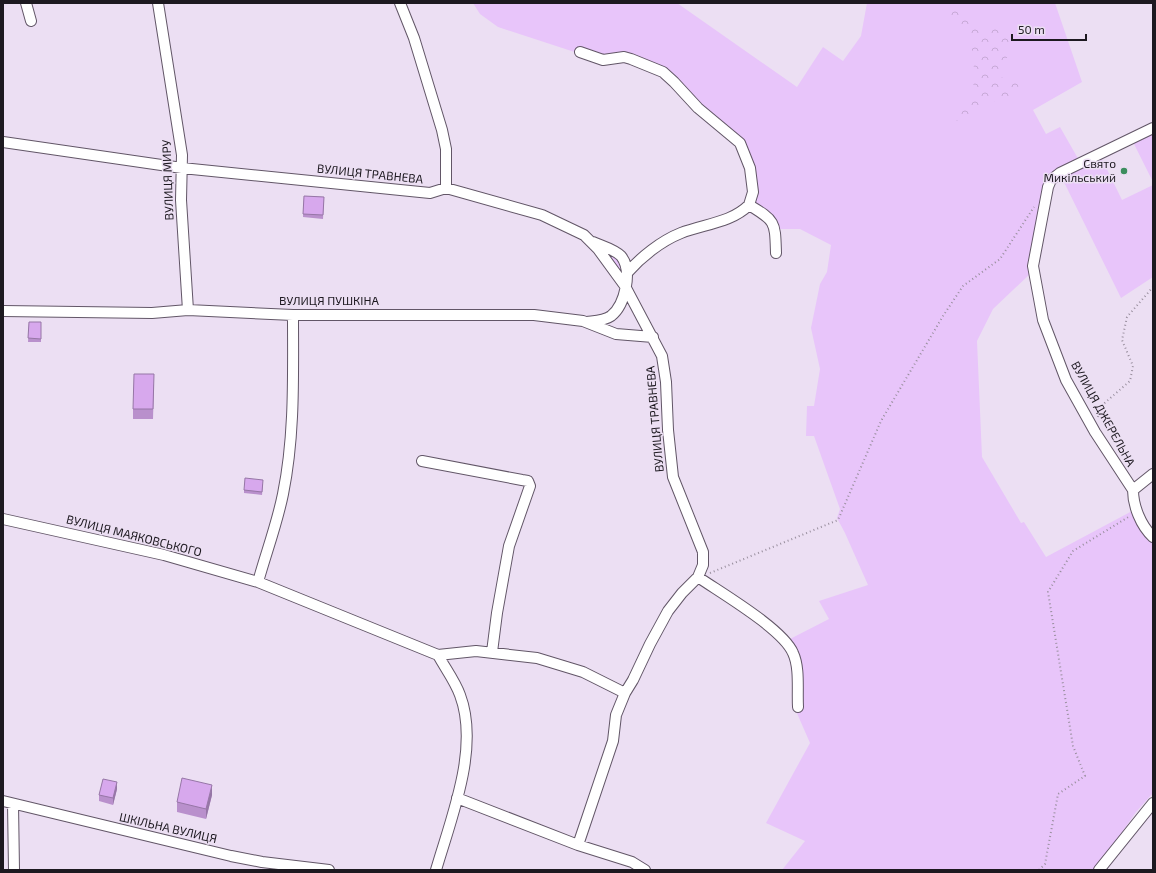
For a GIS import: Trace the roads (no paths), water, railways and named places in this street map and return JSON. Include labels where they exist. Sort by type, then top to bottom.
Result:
[{"type":"street","points":[[26,3],[31,21]]},
{"type":"street","name":"ВУЛИЦЯ МИРУ","points":[[158,3],[182,155],[181,200],[188,310]]},
{"type":"street","points":[[400,3],[414,38],[442,130],[446,149],[446,188]]},
{"type":"street","points":[[580,52],[603,60],[624,58],[631,59],[663,72],[698,108],[740,143],[750,168],[752,192],[749,205],[734,216],[680,234],[668,240],[638,261],[627,273]]},
{"type":"street","name":"ВУЛИЦЯ ДЖЕРЕЛЬНА","points":[[1153,128],[1060,174],[1051,180],[1048,187],[1034,251],[1033,266],[1043,320],[1066,380],[1095,432],[1133,490],[1137,510],[1145,528],[1153,537]]},
{"type":"street","name":"ВУЛИЦЯ ТРАВНЕВА","points":[[3,142],[182,168],[430,193],[446,188],[542,215],[584,235],[598,249],[625,286],[662,356],[666,382],[668,430],[673,477],[703,552],[703,565],[698,577]]},
{"type":"street","points":[[749,205],[772,220],[776,231],[776,254]]},
{"type":"street","points":[[587,322],[604,320],[618,309],[622,300],[627,273],[622,258],[617,252],[590,240]]},
{"type":"street","name":"ВУЛИЦЯ ПУШКІНА","points":[[3,311],[152,313],[188,310],[293,314],[534,315],[587,322],[616,334],[653,337]]},
{"type":"street","points":[[258,582],[282,495],[286,474],[293,393],[293,314]]},
{"type":"street","points":[[422,461],[528,481],[530,486],[509,546],[497,613],[492,652]]},
{"type":"street","points":[[1133,490],[1153,474]]},
{"type":"street","name":"ВУЛИЦЯ МАЯКОВСЬКОГО","points":[[3,519],[164,555],[258,582],[438,655],[476,651],[537,658],[561,664],[583,672],[625,693]]},
{"type":"street","points":[[578,845],[613,740],[616,715],[625,693],[668,611],[682,593],[698,577],[761,621],[790,646],[796,663],[798,707]]},
{"type":"street","points":[[436,870],[464,771],[466,748],[463,704],[460,694],[438,655]]},
{"type":"street","points":[[457,798],[578,845],[632,862],[645,870]]},
{"type":"street","points":[[8,803],[14,870]]},
{"type":"street","name":"ШКІЛЬНА ВУЛИЦЯ","points":[[8,803],[230,856],[262,862],[329,870]]},
{"type":"street","points":[[1099,870],[1153,803]]},
{"type":"place","name":"Свято Микільський","points":[[1124,171]]}]
